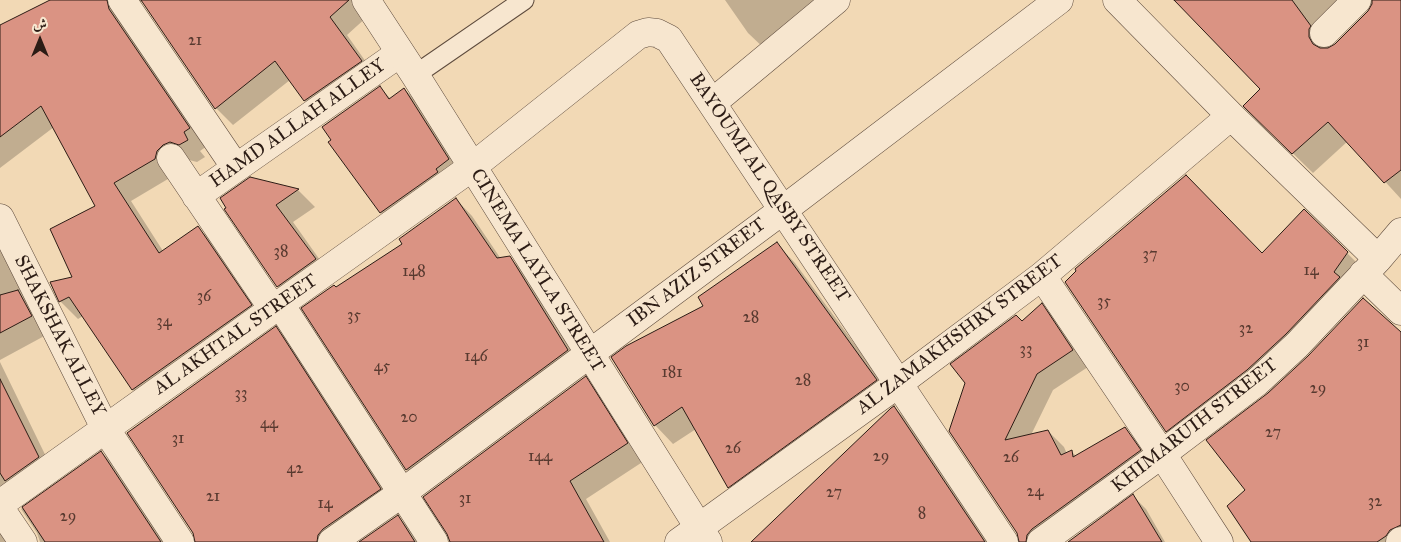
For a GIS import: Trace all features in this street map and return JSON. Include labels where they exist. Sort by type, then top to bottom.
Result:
[{"type":"street","points":[[122,0],[236,168]]},
{"type":"street","name":"CINEMA LAYLA STREET","points":[[366,0],[589,354],[696,537]]},
{"type":"street","points":[[712,103],[836,0]]},
{"type":"street","name":"IBN AZIZ STREET","points":[[332,542],[402,494],[783,210],[1059,0]]},
{"type":"street","points":[[1118,0],[1231,116],[1370,266],[1401,311]]},
{"type":"street","points":[[1324,34],[1356,0]]},
{"type":"street","name":"BAYOUMI AL QASBY STREET","points":[[472,167],[638,35],[648,32],[657,33],[670,39],[1004,542]]},
{"type":"street","name":"HAMD ALLAH ALLEY","points":[[196,196],[236,168],[408,64]]},
{"type":"street","name":"AL ZAMAKHSHRY STREET","points":[[696,537],[1042,276],[1231,116]]},
{"type":"street","name":"HAMD ALLAH ALLEY","points":[[171,158],[196,196],[277,307],[434,542]]},
{"type":"street","name":"AL AKHTAL STREET","points":[[0,504],[472,167]]},
{"type":"street","name":"SHAKSHAK ALLEY","points":[[0,218],[105,428],[180,542]]},
{"type":"street","name":"KHIMARUIH STREET","points":[[1041,542],[1257,382],[1297,345],[1401,232]]},
{"type":"street","points":[[1042,276],[1219,542]]},
{"type":"street","points":[[0,508],[23,542]]},
{"type":"lane","points":[[408,64],[524,0]]},
{"type":"building","points":[[50,0],[107,0],[109,9],[190,128],[184,132],[188,140],[179,145],[170,142],[163,145],[157,151],[155,159],[114,183],[159,253],[198,226],[252,305],[132,390],[69,297],[59,302],[50,282],[72,277],[50,229],[95,206],[41,106],[0,137],[0,25]]},
{"type":"building","points":[[141,0],[349,0],[330,17],[362,61],[304,101],[275,61],[215,109]]},
{"type":"building","points":[[1174,0],[1292,0],[1311,26],[1309,37],[1313,44],[1320,48],[1328,48],[1335,44],[1368,11],[1372,0],[1401,0],[1401,170],[1384,183],[1328,122],[1292,154],[1243,106],[1260,89]]},
{"type":"building","points":[[380,86],[389,99],[404,88],[449,159],[436,169],[438,172],[380,213],[328,142],[331,140],[322,127]]},
{"type":"building","points":[[1186,175],[1262,253],[1304,209],[1348,252],[1334,272],[1340,277],[1286,334],[1247,370],[1166,432],[1065,282],[1076,271],[1075,269]]},
{"type":"building","points":[[250,177],[299,189],[276,205],[316,259],[277,287],[224,209],[226,208],[220,198]]},
{"type":"building","points":[[456,198],[497,258],[510,256],[568,350],[406,470],[301,308],[334,285],[336,287],[402,244],[399,239]]},
{"type":"building","points":[[777,242],[877,380],[728,488],[682,407],[654,426],[611,357],[626,346],[703,306],[698,297]]},
{"type":"building","points":[[18,290],[32,316],[0,333],[0,295]]},
{"type":"building","points":[[1363,298],[1401,332],[1401,525],[1390,530],[1386,536],[1377,542],[1251,542],[1227,506],[1245,490],[1206,440],[1268,393],[1308,356]]},
{"type":"building","points":[[1042,303],[1073,350],[1037,374],[1005,440],[1048,430],[1061,455],[1072,450],[1073,457],[1125,427],[1141,450],[1032,529],[1027,535],[1026,542],[1019,542],[1017,533],[949,431],[965,383],[950,364],[1016,315],[1022,321]]},
{"type":"building","points":[[276,326],[381,489],[323,529],[318,535],[317,542],[195,542],[193,533],[127,433]]},
{"type":"building","points":[[586,376],[628,443],[570,481],[604,542],[450,542],[447,534],[423,497]]},
{"type":"building","points":[[0,379],[39,457],[5,481],[0,473]]},
{"type":"building","points":[[894,406],[985,542],[751,542],[891,408]]},
{"type":"building","points":[[101,451],[161,542],[45,542],[22,507]]},
{"type":"building","points":[[1133,494],[1162,542],[1068,542]]},
{"type":"building","points":[[398,515],[415,542],[359,542]]}]
